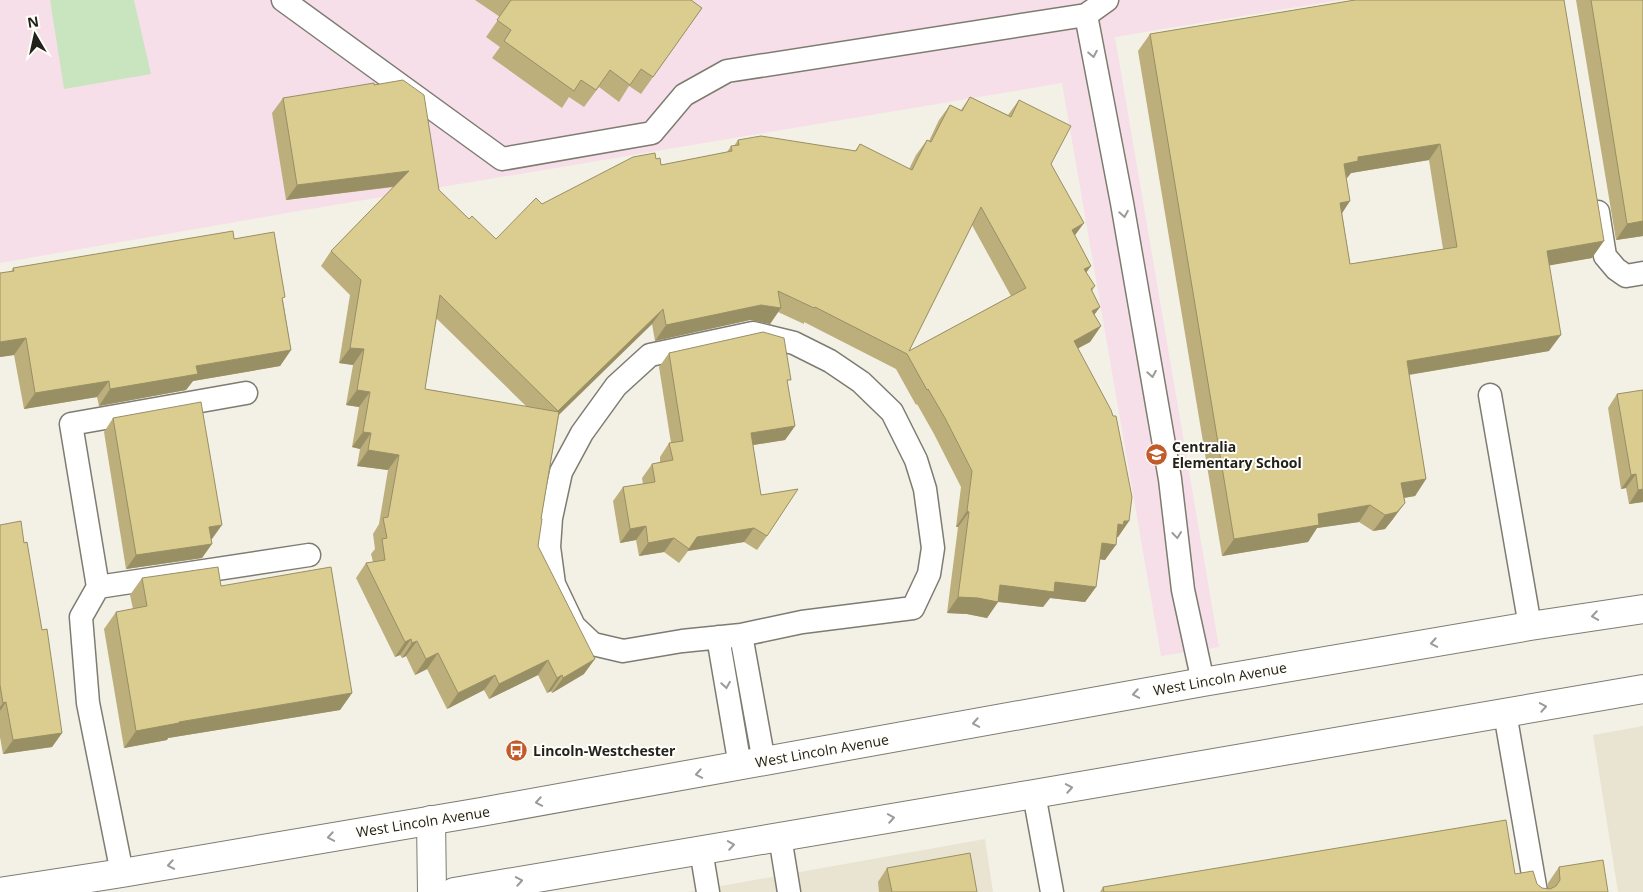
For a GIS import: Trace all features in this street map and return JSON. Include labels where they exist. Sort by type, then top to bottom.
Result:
[{"type":"main road","name":"West Lincoln Avenue","points":[[0,892],[491,810],[1203,682],[1530,626],[1643,609]]},
{"type":"main road","points":[[454,892],[1643,690]]},
{"type":"main road","points":[[431,820],[432,892]]},
{"type":"lane","points":[[283,0],[502,159],[652,133],[684,95],[727,71],[1086,15],[1107,0]]},
{"type":"lane","points":[[1086,15],[1122,203],[1170,479],[1184,590],[1203,682]]},
{"type":"lane","points":[[1594,187],[1605,256],[1616,270],[1626,276],[1643,273]]},
{"type":"lane","points":[[753,333],[794,343],[830,361],[861,382],[892,412],[916,460],[924,489],[933,548],[930,574],[913,608],[802,622],[741,635],[718,637],[623,651],[593,644],[574,626],[554,584],[549,547],[552,518],[561,472],[582,432],[616,386],[650,355],[753,333]]},
{"type":"lane","points":[[122,873],[88,703],[81,617],[98,587],[71,424],[246,393]]},
{"type":"lane","points":[[1490,395],[1530,626]]},
{"type":"lane","points":[[98,587],[309,555]]},
{"type":"lane","points":[[741,635],[752,764]]},
{"type":"lane","points":[[718,637],[752,764]]},
{"type":"lane","points":[[1505,713],[1536,892]]},
{"type":"lane","points":[[1034,794],[1052,892]]},
{"type":"lane","points":[[780,837],[789,892]]},
{"type":"lane","points":[[701,850],[708,892]]},
{"type":"shaded area","name":"Centralia Elementary School","points":[[0,0],[1341,0],[1115,37],[1219,647],[1161,656],[1062,83],[0,263]]},
{"type":"shaded area","points":[[1643,726],[1643,892],[1618,892],[1593,735]]},
{"type":"shaded area","points":[[985,839],[993,892],[687,892]]},
{"type":"green space","points":[[50,0],[134,0],[151,74],[64,89]]},
{"type":"building","points":[[511,0],[691,0],[702,8],[653,77],[641,69],[630,85],[610,70],[596,90],[581,80],[574,91],[504,41],[511,30],[497,20]]},
{"type":"building","points":[[1355,0],[1564,0],[1604,241],[1547,251],[1561,335],[1407,361],[1426,479],[1401,483],[1405,503],[1397,512],[1385,515],[1370,505],[1318,514],[1319,525],[1234,539],[1150,34]],"holes":[[[1440,144],[1457,247],[1350,264],[1340,203],[1350,201],[1344,164],[1358,161],[1358,157]]]},
{"type":"building","points":[[1591,0],[1643,0],[1643,221],[1627,224]]},
{"type":"building","points":[[403,80],[424,95],[439,190],[469,219],[472,216],[496,239],[536,198],[542,204],[633,157],[655,153],[656,159],[660,158],[661,165],[732,151],[731,146],[739,145],[738,140],[761,136],[856,151],[860,144],[912,170],[927,140],[931,142],[950,105],[962,111],[970,97],[1011,117],[1019,100],[1071,126],[1051,164],[1084,223],[1072,230],[1091,266],[1084,269],[1095,286],[1091,289],[1100,307],[1092,311],[1101,326],[1074,341],[1113,416],[1116,416],[1132,497],[1129,521],[1124,521],[1123,525],[1118,524],[1116,545],[1102,543],[1096,587],[1055,582],[1054,592],[1000,585],[998,602],[958,597],[969,512],[967,511],[972,471],[945,418],[907,354],[815,307],[778,291],[781,308],[761,305],[666,325],[663,309],[558,411],[440,295],[425,389],[559,412],[538,546],[595,659],[563,678],[562,675],[557,678],[548,660],[499,684],[495,675],[458,693],[438,653],[426,659],[417,641],[412,643],[411,639],[405,642],[366,563],[385,560],[382,539],[387,538],[383,518],[388,517],[399,455],[368,450],[371,433],[363,432],[370,392],[357,390],[364,349],[350,348],[361,280],[331,251],[409,171],[297,185],[283,98],[374,83],[374,85]],"holes":[[[981,207],[1026,288],[909,351]]]},
{"type":"building","points":[[233,231],[234,239],[274,232],[285,297],[282,298],[291,350],[196,366],[198,374],[110,389],[109,381],[35,393],[26,338],[0,342],[0,273],[14,271],[13,268]]},
{"type":"building","points":[[763,332],[784,338],[791,380],[787,380],[795,426],[751,433],[761,495],[798,489],[767,536],[754,528],[697,537],[689,549],[674,538],[648,543],[646,526],[630,529],[623,487],[655,482],[652,464],[673,460],[669,443],[683,441],[669,353]]},
{"type":"building","points":[[1643,390],[1643,489],[1638,490],[1636,474],[1631,475],[1617,394]]},
{"type":"building","points":[[201,402],[222,525],[209,527],[212,544],[136,555],[113,418]]},
{"type":"building","points":[[21,521],[24,543],[27,542],[42,630],[47,629],[62,733],[13,740],[6,702],[3,703],[0,685],[0,525]]},
{"type":"building","points":[[218,567],[221,586],[331,567],[352,693],[136,731],[116,612],[147,606],[142,578]]},
{"type":"building","points":[[1506,820],[1515,874],[1533,871],[1537,884],[1542,888],[1550,889],[1556,886],[1560,880],[1559,867],[1603,860],[1608,892],[1104,892],[1103,887]]},
{"type":"building","points":[[970,853],[977,892],[892,892],[887,868]]},
{"type":"place","name":"Centralia Elementary School","points":[[1156,455]]},
{"type":"place","name":"Lincoln-Westchester","points":[[517,751]]}]
